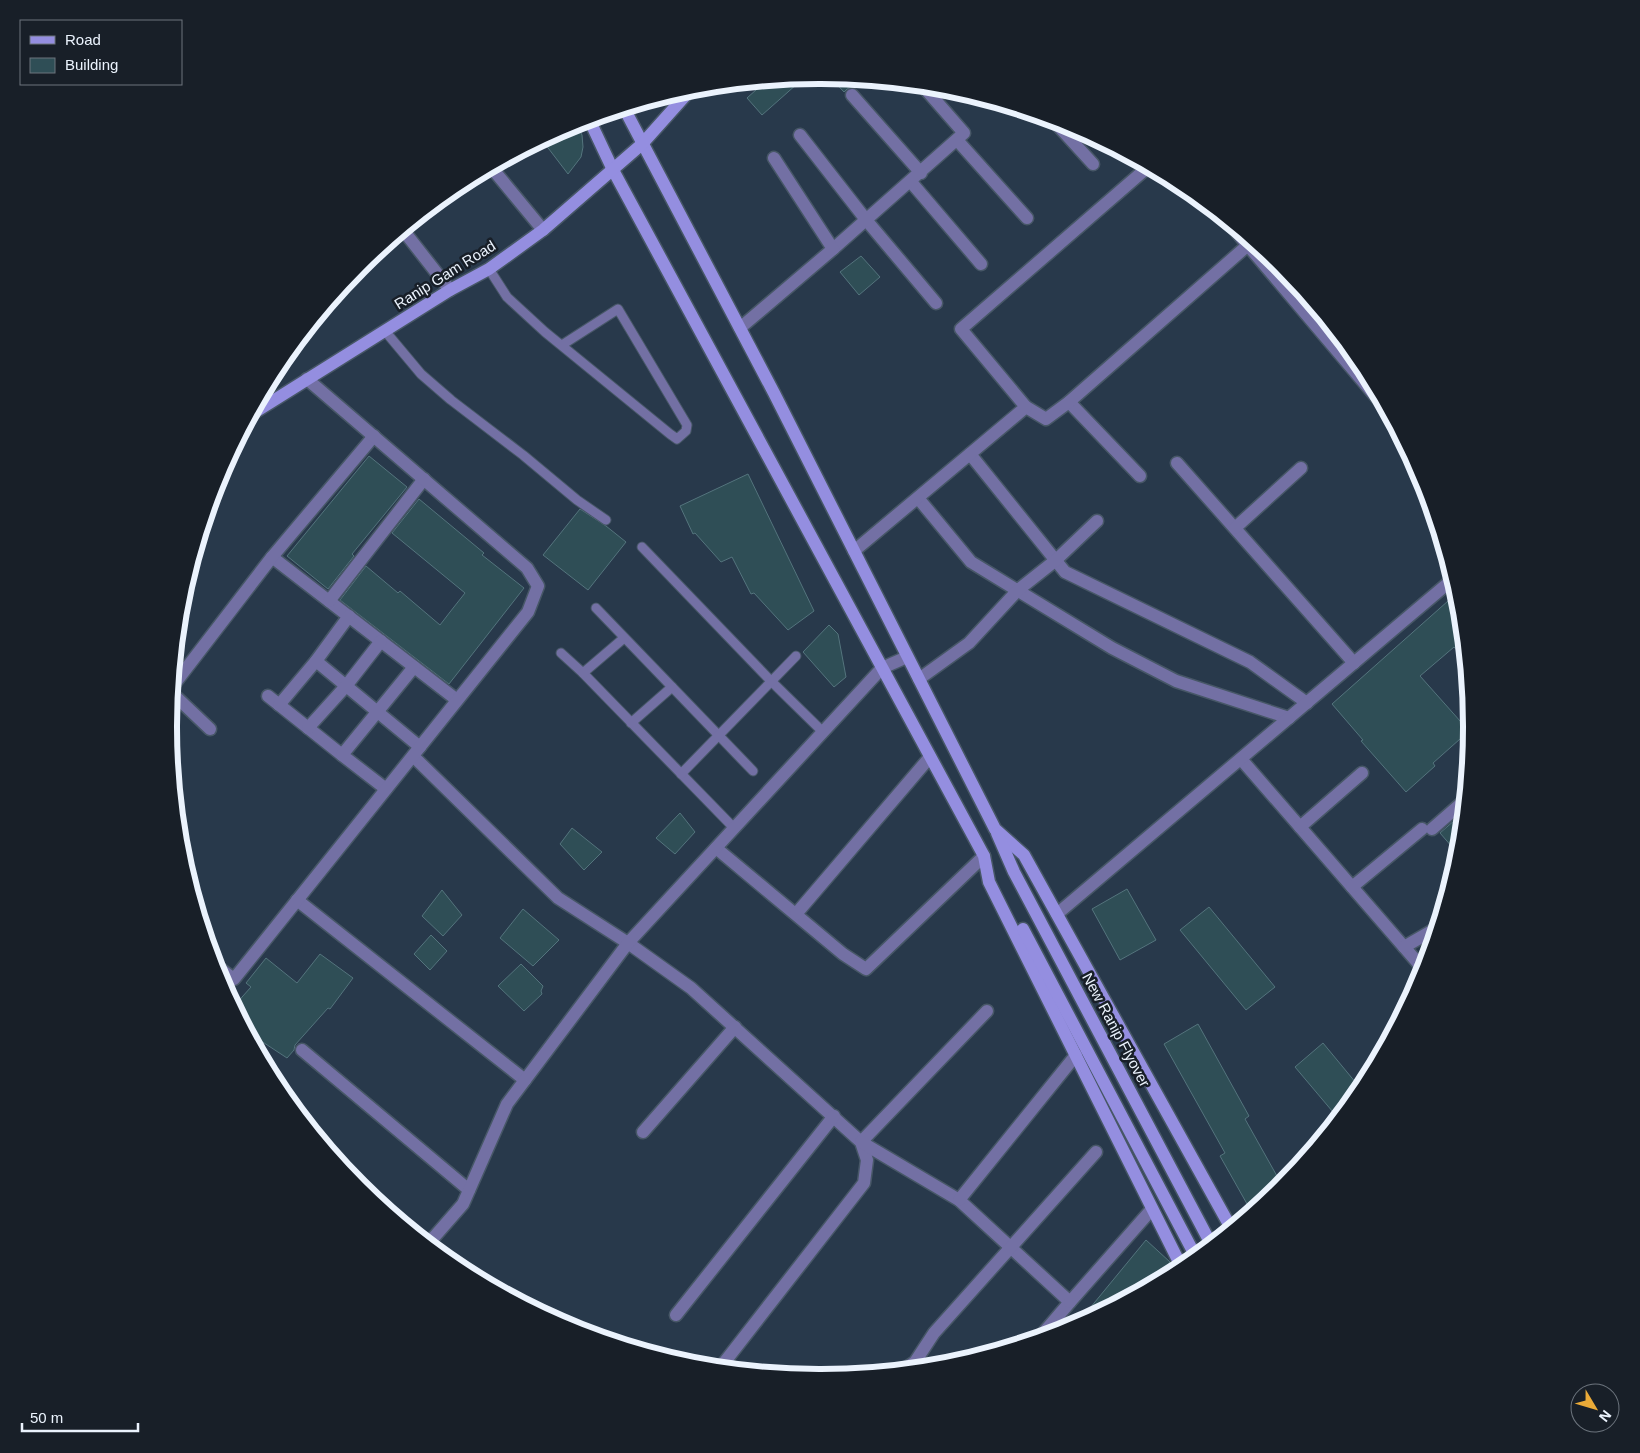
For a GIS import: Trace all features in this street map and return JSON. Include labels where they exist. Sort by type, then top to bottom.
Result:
[{"type":"main road","name":"Ranip Gam Road","points":[[261,408],[450,290],[488,269],[543,230],[642,144],[683,99]]},
{"type":"main road","name":"New Ranip Flyover","points":[[627,114],[774,393],[995,829],[1014,872],[1208,1238]]},
{"type":"main road","points":[[592,126],[613,170],[984,856],[1193,1250]]},
{"type":"main road","points":[[995,829],[1024,854],[1228,1223]]},
{"type":"main road","points":[[984,856],[989,882],[1178,1260]]},
{"type":"street","points":[[740,328],[867,221],[964,133],[929,93]]},
{"type":"street","points":[[852,95],[921,173]]},
{"type":"street","points":[[800,135],[867,221],[936,303]]},
{"type":"street","points":[[1073,136],[1093,164]]},
{"type":"street","points":[[957,140],[1027,218]]},
{"type":"street","points":[[774,158],[833,249]]},
{"type":"street","points":[[1143,171],[961,329],[1026,407],[1046,419],[1069,402],[1248,246]]},
{"type":"street","points":[[495,172],[543,230]]},
{"type":"street","points":[[911,182],[980,264]]},
{"type":"street","points":[[407,235],[450,290]]},
{"type":"street","points":[[1257,255],[1317,319]]},
{"type":"street","points":[[227,974],[234,979],[458,700],[528,612],[538,586],[527,568],[307,379]]},
{"type":"street","points":[[1069,402],[1140,476]]},
{"type":"street","points":[[854,551],[1026,407]]},
{"type":"street","points":[[180,678],[272,557],[374,436]]},
{"type":"street","points":[[970,454],[1065,572],[1250,662],[1307,703]]},
{"type":"street","points":[[1178,463],[1354,663]]},
{"type":"street","points":[[1234,528],[1300,468]]},
{"type":"street","points":[[329,600],[424,479]]},
{"type":"street","points":[[918,498],[971,562],[1112,648],[1176,681],[1289,718]]},
{"type":"street","points":[[919,678],[969,643],[1018,590],[1056,560],[1097,521]]},
{"type":"street","points":[[272,557],[458,700]]},
{"type":"street","points":[[1058,914],[1446,585]]},
{"type":"street","points":[[280,705],[349,616]]},
{"type":"street","points":[[308,728],[346,686],[381,641]]},
{"type":"street","points":[[433,1239],[462,1204],[507,1104],[628,943],[882,668],[908,656]]},
{"type":"street","points":[[316,661],[378,713],[558,898],[628,943],[691,988],[861,1142],[959,1200],[1070,1302]]},
{"type":"street","points":[[342,755],[414,667]]},
{"type":"street","points":[[268,696],[386,789]]},
{"type":"street","points":[[178,699],[210,729]]},
{"type":"street","points":[[796,914],[930,758]]},
{"type":"street","points":[[1241,759],[1418,963]]},
{"type":"street","points":[[1300,827],[1362,773]]},
{"type":"street","points":[[1352,887],[1457,805]]},
{"type":"street","points":[[716,848],[843,954],[866,969],[984,856]]},
{"type":"street","points":[[297,900],[525,1080]]},
{"type":"street","points":[[1404,946],[1429,932]]},
{"type":"street","points":[[861,1142],[987,1011]]},
{"type":"street","points":[[643,1132],[735,1027]]},
{"type":"street","points":[[302,1050],[469,1190]]},
{"type":"street","points":[[959,1200],[1076,1056]]},
{"type":"street","points":[[676,1315],[834,1116]]},
{"type":"street","points":[[725,1362],[864,1183],[867,1160],[861,1142]]},
{"type":"street","points":[[915,1362],[934,1333],[1096,1152]]},
{"type":"street","points":[[1049,1327],[1152,1209]]},
{"type":"lane","points":[[488,269],[507,297],[562,345],[670,434],[677,439],[686,431],[688,425],[618,309],[562,345]]},
{"type":"lane","points":[[385,331],[421,374],[451,400],[606,520]]},
{"type":"lane","points":[[642,547],[771,681],[823,732]]},
{"type":"lane","points":[[596,608],[754,770]]},
{"type":"lane","points":[[583,673],[624,638]]},
{"type":"lane","points":[[561,653],[583,673],[734,828]]},
{"type":"lane","points":[[681,774],[796,656]]},
{"type":"lane","points":[[631,724],[672,687]]},
{"type":"building","points":[[837,84],[857,85],[847,89],[844,92]]},
{"type":"building","points":[[796,85],[762,115],[747,98],[759,87]]},
{"type":"building","points":[[580,131],[583,147],[581,157],[568,174],[546,145]]},
{"type":"building","points":[[861,256],[880,277],[859,295],[840,272]]},
{"type":"building","points":[[369,456],[407,487],[352,554],[354,556],[328,589],[287,556]]},
{"type":"building","points":[[748,474],[814,611],[788,630],[754,593],[751,594],[732,557],[721,562],[695,533],[693,534],[680,506]]},
{"type":"building","points":[[419,499],[484,553],[482,555],[524,588],[449,684],[340,600],[366,566],[398,593],[400,591],[440,625],[465,593],[392,533]]},
{"type":"building","points":[[580,509],[626,542],[588,590],[543,555]]},
{"type":"building","points":[[1450,600],[1458,651],[1454,647],[1420,676],[1463,724],[1462,737],[1433,763],[1435,766],[1406,792],[1361,741],[1363,740],[1332,704]]},
{"type":"building","points":[[829,625],[838,634],[846,677],[834,687],[803,652]]},
{"type":"building","points":[[680,813],[695,832],[675,854],[656,838]]},
{"type":"building","points":[[1455,820],[1451,846],[1440,833]]},
{"type":"building","points":[[572,828],[602,852],[584,870],[560,844]]},
{"type":"building","points":[[1127,889],[1156,940],[1120,960],[1092,909]]},
{"type":"building","points":[[442,890],[462,915],[443,936],[422,916]]},
{"type":"building","points":[[1209,907],[1275,987],[1246,1010],[1180,930]]},
{"type":"building","points":[[523,909],[559,940],[533,966],[500,938]]},
{"type":"building","points":[[431,935],[447,951],[430,970],[414,954]]},
{"type":"building","points":[[320,954],[353,978],[330,1009],[328,1008],[295,1045],[294,1050],[287,1058],[259,1039],[239,1000],[251,987],[246,983],[266,958],[297,983]]},
{"type":"building","points":[[521,964],[543,986],[542,994],[524,1011],[498,986]]},
{"type":"building","points":[[1198,1024],[1249,1116],[1245,1119],[1278,1177],[1248,1206],[1220,1156],[1225,1153],[1164,1044]]},
{"type":"building","points":[[1323,1043],[1355,1082],[1334,1113],[1295,1067]]},
{"type":"building","points":[[1146,1240],[1170,1262],[1165,1269],[1141,1283],[1088,1310]]}]
